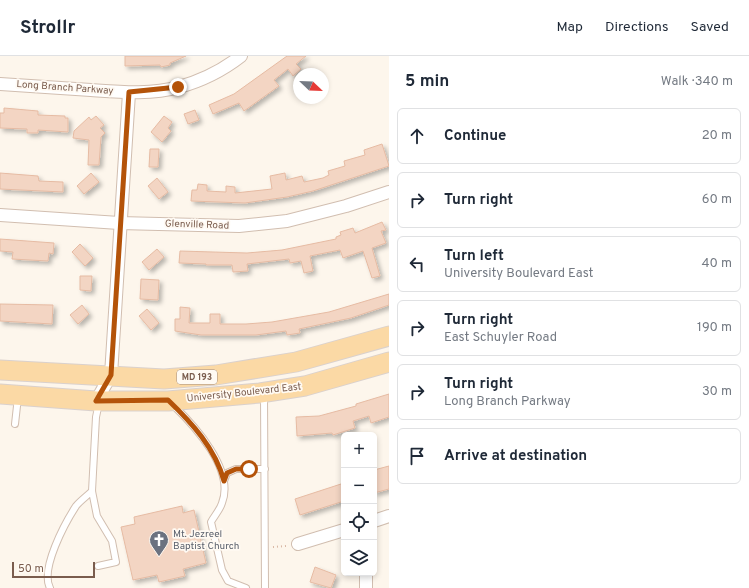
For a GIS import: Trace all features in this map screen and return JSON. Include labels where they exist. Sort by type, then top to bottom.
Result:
[{"type":"main road","name":"University Boulevard East","points":[[0,370],[164,379],[216,375],[296,362],[389,336]]},
{"type":"main road","name":"University Boulevard East","points":[[9,395],[98,401],[168,400],[264,392],[305,386],[389,362]]},
{"type":"street","name":"Long Branch Parkway","points":[[0,84],[129,92],[178,87],[206,77],[229,65],[241,56]]},
{"type":"street","points":[[98,401],[111,375],[119,223],[129,92]]},
{"type":"street","name":"Glenville Road","points":[[0,215],[119,223],[239,226],[287,221],[346,206],[389,192]]},
{"type":"street","points":[[377,520],[389,516]]},
{"type":"street","points":[[298,544],[341,531]]},
{"type":"street","points":[[366,576],[366,588]]},
{"type":"lane","points":[[264,392],[265,588]]},
{"type":"lane","points":[[9,395],[15,424]]},
{"type":"lane","points":[[168,400],[194,426],[220,466],[224,481]]},
{"type":"lane","points":[[98,401],[92,491],[97,516],[112,542],[116,562],[98,566]]},
{"type":"lane","points":[[246,588],[228,581],[222,570],[211,522],[222,504],[224,481],[227,473],[236,469],[265,469]]},
{"type":"lane","points":[[50,588],[48,584],[49,572],[53,552],[60,535],[77,505],[92,491]]},
{"type":"building","points":[[125,56],[186,56],[170,63],[170,65],[161,67],[160,65],[125,66]]},
{"type":"building","points":[[287,56],[306,56],[296,64],[300,68],[293,68],[293,76],[288,69],[274,80],[279,86],[244,111],[239,103],[213,114],[209,105],[234,94]]},
{"type":"building","points":[[4,108],[38,111],[38,115],[65,116],[65,118],[68,118],[68,132],[38,130],[38,133],[27,133],[27,129],[0,128],[0,113],[4,113]]},
{"type":"building","points":[[195,110],[199,120],[188,124],[184,114]]},
{"type":"building","points":[[96,116],[104,125],[100,128],[105,133],[101,137],[99,165],[88,165],[89,140],[73,138],[74,131],[89,117],[91,120]]},
{"type":"building","points":[[164,116],[172,122],[168,128],[171,131],[162,142],[151,132]]},
{"type":"building","points":[[382,144],[389,166],[313,191],[287,197],[245,203],[191,201],[192,190],[197,190],[198,184],[207,185],[207,191],[226,192],[226,186],[235,187],[235,193],[272,189],[270,176],[285,173],[286,180],[302,176],[304,182],[323,178],[329,175],[328,171],[345,166],[344,161],[365,155],[364,150]]},
{"type":"building","points":[[150,149],[159,149],[158,167],[149,167]]},
{"type":"building","points":[[0,173],[38,176],[39,181],[63,182],[63,192],[0,189]]},
{"type":"building","points":[[91,173],[99,182],[84,194],[77,186]]},
{"type":"building","points":[[157,178],[168,192],[159,199],[148,186]]},
{"type":"building","points":[[382,222],[386,230],[381,231],[386,243],[372,248],[380,276],[372,278],[363,251],[343,258],[340,250],[310,256],[313,271],[304,273],[301,261],[290,263],[289,259],[247,264],[248,271],[233,272],[232,265],[179,263],[180,251],[247,253],[282,250],[336,239],[336,237],[341,235],[340,232],[353,228],[355,233]]},
{"type":"building","points":[[0,239],[54,243],[53,254],[49,253],[48,261],[12,259],[13,252],[0,251]]},
{"type":"building","points":[[80,244],[93,258],[85,266],[72,252]]},
{"type":"building","points":[[157,249],[164,257],[149,270],[142,262]]},
{"type":"building","points":[[80,276],[92,276],[91,291],[80,290]]},
{"type":"building","points":[[141,279],[159,280],[158,300],[140,299]]},
{"type":"building","points":[[389,294],[389,305],[351,318],[299,329],[300,333],[287,335],[286,331],[256,335],[201,335],[175,331],[175,319],[180,319],[180,307],[190,308],[189,323],[210,323],[210,314],[220,314],[220,324],[246,324],[272,322],[329,312]]},
{"type":"building","points":[[0,304],[53,305],[52,324],[0,321]]},
{"type":"building","points":[[82,305],[89,314],[78,324],[70,315]]},
{"type":"building","points":[[147,309],[159,323],[151,330],[139,316]]},
{"type":"building","points":[[389,394],[389,417],[371,423],[369,416],[353,421],[355,428],[333,435],[332,433],[297,436],[296,417],[319,416],[356,406],[356,404]]},
{"type":"building","points":[[389,466],[389,489],[377,492],[377,469]]},
{"type":"building","points":[[341,484],[341,502],[300,515],[295,499]]},
{"type":"building","points":[[182,506],[183,513],[194,510],[206,563],[183,569],[185,576],[159,582],[157,575],[133,580],[121,527],[135,524],[134,517]]},
{"type":"building","points":[[315,567],[336,575],[331,588],[310,582]]},
{"type":"place","name":"Mt. Jezreel Baptist Church","points":[[159,557]]},
{"type":"route","points":[[178,87],[129,92],[119,223],[111,375],[96,401],[168,400],[194,426],[220,466],[224,481],[227,473],[236,469],[249,469]]}]
